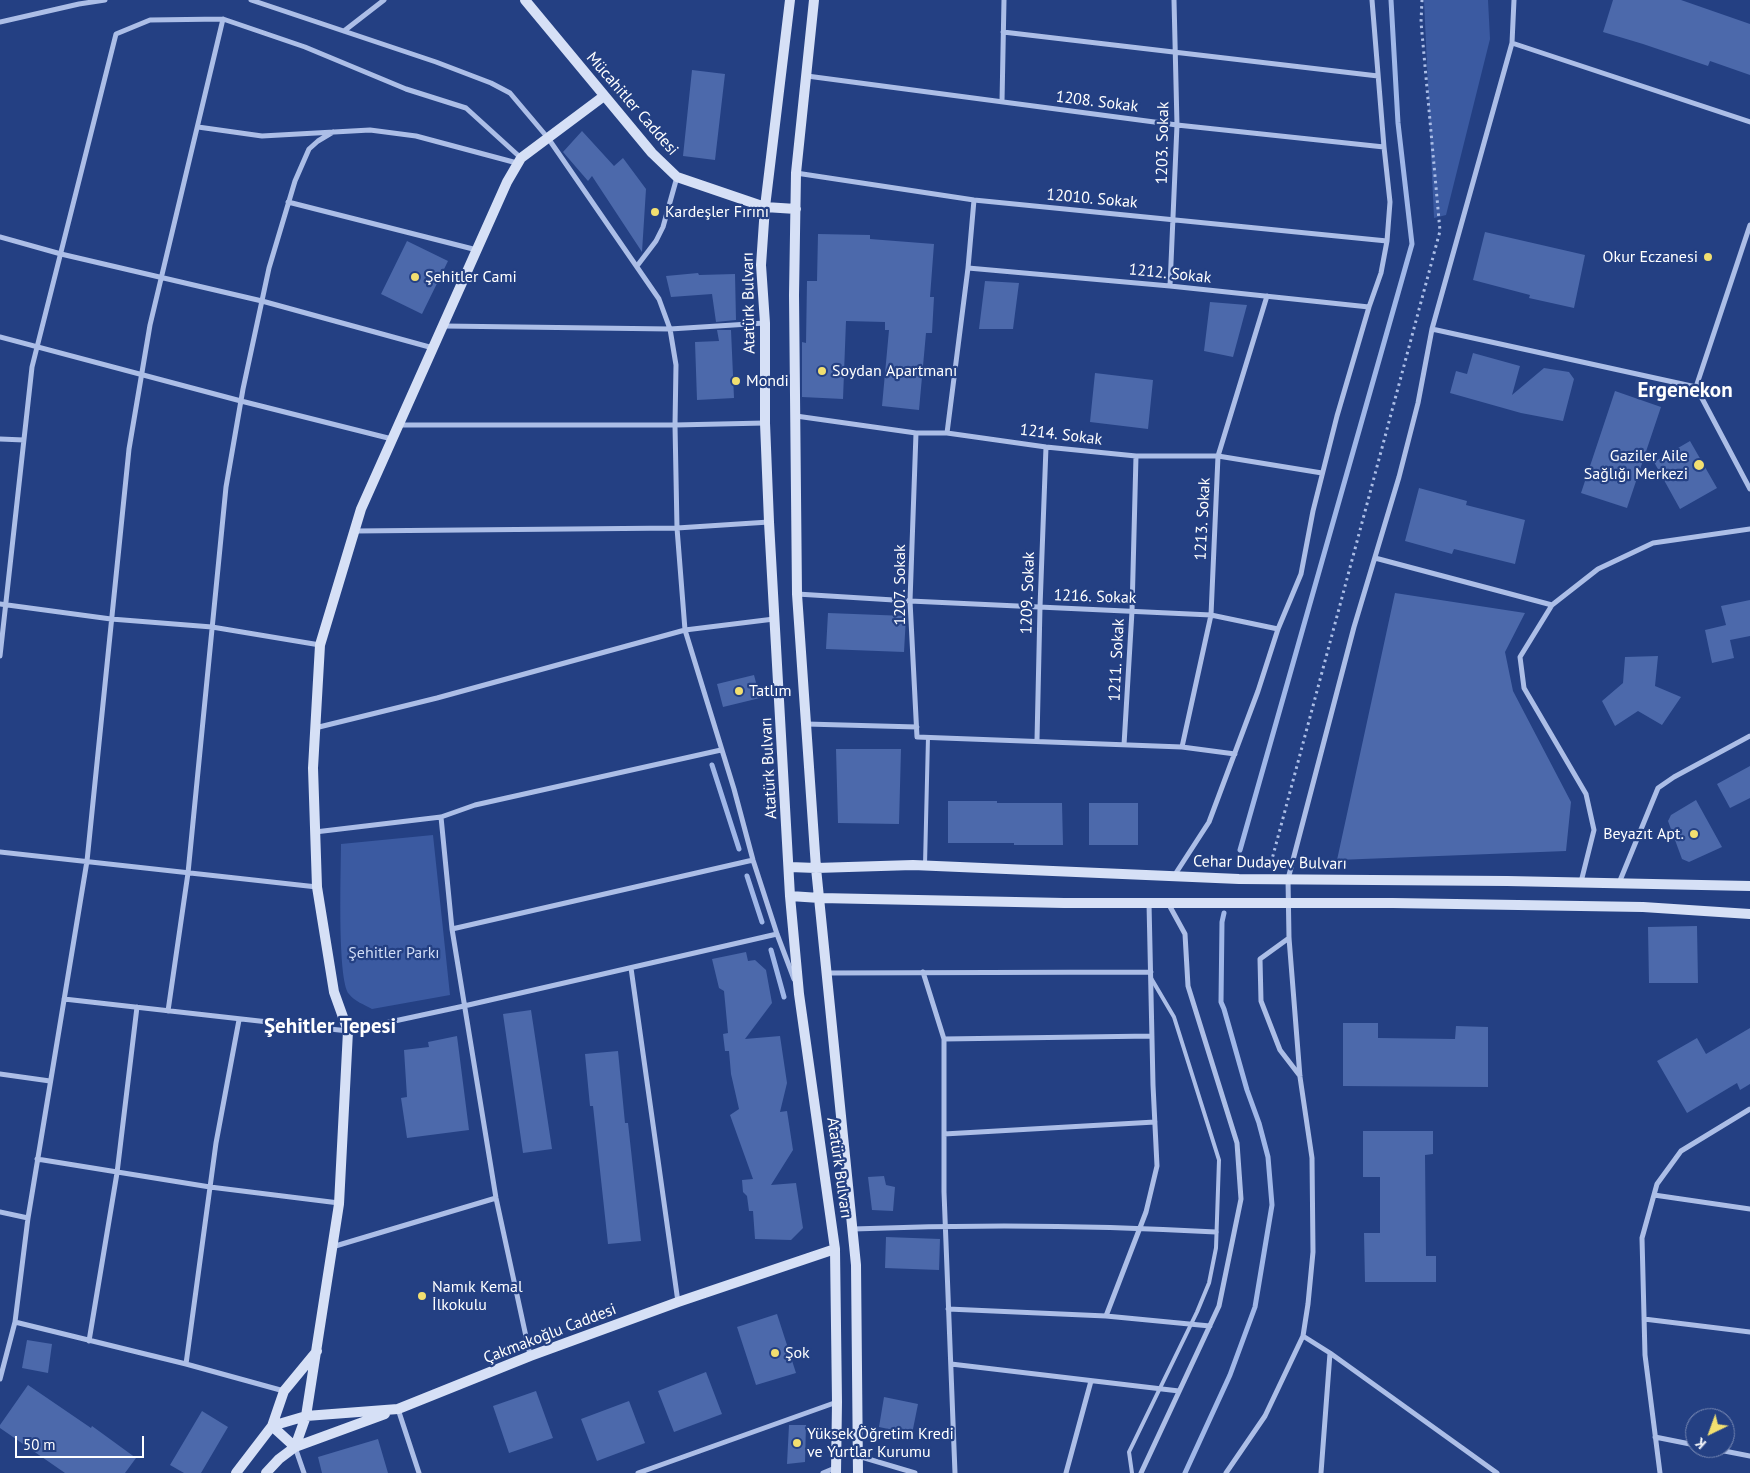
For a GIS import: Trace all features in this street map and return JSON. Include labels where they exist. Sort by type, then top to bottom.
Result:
[{"type":"street","points":[[0,22],[80,1],[105,0]]},
{"type":"street","points":[[251,0],[436,62],[510,93],[548,138],[659,300],[670,329],[676,365],[677,528],[684,630],[734,789],[753,860],[777,934],[800,994]]},
{"type":"street","points":[[374,0],[378,5]]},
{"type":"street","points":[[344,31],[384,0]]},
{"type":"street","name":"Mücahitler Caddesi","points":[[525,0],[652,153],[677,177],[764,207],[796,209]]},
{"type":"street","name":"Atatürk Bulvarı","points":[[790,0],[764,207],[761,265],[765,323],[765,423],[769,522],[790,867],[790,896],[800,994],[835,1249],[837,1402],[835,1470]]},
{"type":"street","name":"Atatürk Bulvarı","points":[[814,0],[796,172],[794,295],[798,594],[816,868],[856,1265],[858,1473]]},
{"type":"street","points":[[1002,102],[1004,0]]},
{"type":"street","name":"1203. Sokak","points":[[1170,286],[1177,125],[1174,0]]},
{"type":"street","points":[[1174,876],[1209,822],[1258,691],[1278,628],[1300,574],[1322,473],[1337,416],[1369,307],[1381,274],[1388,241],[1390,202],[1372,0]]},
{"type":"street","points":[[1226,1473],[1265,1416],[1303,1336],[1313,1252],[1312,1158],[1300,1077],[1289,938],[1288,879],[1354,628],[1399,477],[1418,404],[1432,329],[1512,42],[1514,0]]},
{"type":"street","points":[[0,1379],[15,1322],[37,1159],[87,862],[129,449],[150,325],[223,19]]},
{"type":"street","points":[[0,656],[3,604],[32,367],[116,34],[150,20],[223,19],[305,48],[406,89],[466,108],[520,161]]},
{"type":"street","points":[[1003,32],[1378,76]]},
{"type":"street","points":[[1512,42],[1750,122]]},
{"type":"street","name":"1208. Sokak","points":[[807,76],[1177,125],[1384,146]]},
{"type":"street","points":[[295,1447],[306,1416],[339,1204],[348,1031],[334,992],[317,887],[313,768],[320,645],[361,509],[507,182],[520,161],[604,96]]},
{"type":"street","points":[[198,127],[262,136],[370,130],[416,136],[520,161]]},
{"type":"street","points":[[168,1011],[188,873],[226,488],[241,401],[269,268],[294,181],[309,148],[333,132]]},
{"type":"street","name":"12010. Sokak","points":[[796,172],[974,200],[1388,241]]},
{"type":"street","points":[[637,266],[656,241],[663,227],[677,177]]},
{"type":"street","points":[[947,433],[968,268],[974,200]]},
{"type":"street","points":[[288,202],[477,250]]},
{"type":"street","points":[[1750,225],[1696,387],[1750,489]]},
{"type":"street","points":[[0,237],[61,254],[262,301],[434,348]]},
{"type":"street","name":"1212. Sokak","points":[[968,268],[1170,286],[1369,307]]},
{"type":"street","name":"1213. Sokak","points":[[1182,748],[1211,614],[1218,456],[1266,296]]},
{"type":"street","points":[[444,326],[670,329],[765,323]]},
{"type":"street","points":[[1432,329],[1696,387]]},
{"type":"street","points":[[0,337],[393,439]]},
{"type":"street","name":"1214. Sokak","points":[[796,416],[916,433],[947,433],[1046,447],[1136,456],[1218,456],[1322,473]]},
{"type":"street","points":[[399,425],[675,425],[765,423]]},
{"type":"street","name":"1207. Sokak","points":[[916,433],[910,601],[917,737],[928,737]]},
{"type":"street","points":[[0,439],[24,440]]},
{"type":"street","name":"1209. Sokak","points":[[1037,740],[1046,447]]},
{"type":"street","name":"1211. Sokak","points":[[1124,745],[1132,611],[1136,456]]},
{"type":"street","points":[[355,530],[677,528],[769,522]]},
{"type":"street","points":[[1580,882],[1594,830],[1586,794],[1524,688],[1520,657],[1552,605],[1598,569],[1653,543],[1750,529]]},
{"type":"street","points":[[1375,558],[1552,605]]},
{"type":"street","name":"1216. Sokak","points":[[798,594],[910,601],[1211,614],[1278,628]]},
{"type":"street","points":[[3,604],[111,619],[212,627],[320,645]]},
{"type":"street","points":[[315,728],[437,698],[684,630],[775,619]]},
{"type":"street","points":[[806,724],[917,727]]},
{"type":"street","points":[[1619,883],[1658,788],[1674,776],[1750,736]]},
{"type":"street","points":[[928,737],[1037,740],[1182,748],[1235,754]]},
{"type":"street","points":[[315,832],[441,817],[475,805],[721,750]]},
{"type":"street","points":[[441,817],[452,929],[464,1006],[496,1198],[530,1356]]},
{"type":"street","points":[[0,852],[317,887]]},
{"type":"street","points":[[452,929],[753,860]]},
{"type":"street","name":"Cehar Dudayev Bulvarı","points":[[790,867],[925,865],[1288,879],[1750,886]]},
{"type":"street","points":[[790,896],[1064,903],[1393,903],[1644,907],[1750,914]]},
{"type":"street","points":[[1106,1316],[1146,1212],[1157,1166],[1149,903]]},
{"type":"street","points":[[1141,1473],[1219,1306],[1241,1199],[1237,1143],[1188,986],[1185,934],[1168,903]]},
{"type":"street","points":[[64,998],[239,1020],[348,1031],[777,934]]},
{"type":"street","points":[[1289,938],[1260,959],[1261,1001],[1280,1050],[1300,1077]]},
{"type":"street","points":[[631,968],[678,1302]]},
{"type":"street","points":[[923,972],[944,1038],[945,1225],[955,1473]]},
{"type":"street","points":[[826,973],[1151,974]]},
{"type":"street","points":[[89,1341],[117,1173],[137,1007]]},
{"type":"street","points":[[186,1364],[216,1144],[239,1020]]},
{"type":"street","points":[[944,1038],[1152,1036]]},
{"type":"street","points":[[0,1074],[50,1081]]},
{"type":"street","points":[[1660,1473],[1645,1355],[1642,1238],[1657,1184],[1681,1151],[1750,1109]]},
{"type":"street","points":[[944,1134],[1155,1122]]},
{"type":"street","points":[[37,1159],[210,1188],[339,1204]]},
{"type":"street","points":[[1654,1195],[1750,1209]]},
{"type":"street","points":[[332,1247],[496,1198]]},
{"type":"street","points":[[0,1212],[28,1218]]},
{"type":"street","points":[[852,1229],[945,1225],[1140,1228],[1216,1232]]},
{"type":"street","name":"Çakmakoğlu Caddesi","points":[[272,1426],[306,1416],[398,1409],[530,1356],[678,1302],[835,1249]]},
{"type":"street","points":[[948,1309],[1106,1316],[1210,1326]]},
{"type":"street","points":[[1644,1319],[1750,1332]]},
{"type":"street","points":[[15,1322],[186,1364],[284,1391]]},
{"type":"street","points":[[1303,1336],[1330,1353],[1498,1473]]},
{"type":"street","points":[[236,1473],[272,1426],[284,1391],[317,1351]]},
{"type":"street","points":[[1321,1473],[1330,1353]]},
{"type":"street","points":[[950,1364],[1179,1391]]},
{"type":"street","points":[[1066,1473],[1091,1381]]},
{"type":"street","points":[[638,1473],[837,1402]]},
{"type":"street","points":[[266,1473],[279,1459],[295,1447],[398,1409],[419,1473]]},
{"type":"street","points":[[272,1426],[295,1447],[304,1473]]},
{"type":"street","points":[[1655,1437],[1685,1443]]},
{"type":"street","points":[[1735,1453],[1750,1456]]},
{"type":"street","points":[[857,1456],[915,1473]]},
{"type":"street","points":[[823,1473],[835,1470]]},
{"type":"lane","points":[[925,865],[928,737]]},
{"type":"lane","points":[[1132,1473],[1128,1452],[1160,1389],[1209,1283],[1216,1248],[1219,1160],[1174,1017],[1151,974]]},
{"type":"path","points":[[1271,863],[1440,230],[1421,22],[1422,0]]},
{"type":"green space","points":[[1424,0],[1488,0],[1490,39],[1446,215],[1434,218]]},
{"type":"green space","name":"Şehitler Parkı","points":[[433,835],[450,995],[372,1009],[351,996],[345,985],[341,947],[341,844]]},
{"type":"building","points":[[1613,0],[1681,0],[1750,24],[1750,75],[1710,61],[1708,66],[1603,32]]},
{"type":"building","points":[[692,70],[725,74],[715,160],[683,156]]},
{"type":"building","points":[[582,131],[614,166],[623,158],[646,189],[642,252],[592,176],[588,181],[563,152]]},
{"type":"building","points":[[1485,232],[1585,255],[1574,308],[1529,298],[1530,295],[1473,280]]},
{"type":"building","points":[[818,234],[870,235],[870,239],[934,244],[930,297],[934,297],[932,333],[926,333],[919,410],[882,406],[889,330],[885,330],[885,322],[846,321],[843,399],[802,397],[802,342],[806,343],[807,281],[817,281]]},
{"type":"building","name":"Şehitler Cami","points":[[407,241],[448,261],[422,314],[381,294]]},
{"type":"building","points":[[698,273],[699,275],[735,274],[736,320],[716,322],[712,294],[671,297],[666,276]]},
{"type":"building","points":[[985,281],[1019,283],[1013,329],[979,329]]},
{"type":"building","points":[[1210,302],[1247,305],[1233,357],[1204,351]]},
{"type":"building","points":[[717,330],[731,330],[734,398],[697,400],[695,342],[719,341]]},
{"type":"building","points":[[1473,353],[1520,366],[1512,395],[1544,368],[1569,372],[1574,379],[1563,421],[1521,413],[1450,393],[1456,371],[1467,374]]},
{"type":"building","points":[[1095,373],[1153,380],[1148,429],[1090,422]]},
{"type":"building","points":[[1615,391],[1661,407],[1627,508],[1581,493]]},
{"type":"building","points":[[1690,441],[1717,488],[1680,509],[1654,462]]},
{"type":"building","points":[[1419,488],[1467,501],[1466,505],[1525,520],[1515,564],[1454,549],[1452,554],[1405,541]]},
{"type":"building","points":[[1395,593],[1525,613],[1505,652],[1513,691],[1571,802],[1566,851],[1337,860]]},
{"type":"building","points":[[1750,600],[1750,636],[1730,640],[1734,658],[1712,663],[1705,630],[1726,625],[1721,606]]},
{"type":"building","points":[[828,613],[906,616],[904,652],[826,649]]},
{"type":"building","points":[[1658,656],[1655,686],[1681,697],[1662,725],[1638,711],[1615,726],[1602,701],[1623,683],[1625,657]]},
{"type":"building","name":"Tatlım","points":[[754,675],[760,698],[723,707],[717,684]]},
{"type":"building","points":[[836,749],[901,749],[899,824],[838,823]]},
{"type":"building","points":[[1750,766],[1750,798],[1730,808],[1717,784]]},
{"type":"building","name":"Beyazıt Apt.","points":[[1696,800],[1722,847],[1689,862],[1682,859],[1668,821],[1671,815]]},
{"type":"building","points":[[948,801],[1062,803],[1063,845],[948,843]]},
{"type":"building","points":[[1089,803],[1138,803],[1138,845],[1089,845]]},
{"type":"building","points":[[1697,926],[1698,983],[1649,983],[1648,927]]},
{"type":"building","points":[[746,952],[748,961],[755,960],[766,970],[772,1003],[745,1039],[780,1036],[787,1083],[780,1112],[787,1111],[793,1150],[771,1185],[796,1183],[803,1228],[791,1240],[755,1239],[753,1211],[749,1211],[747,1196],[743,1192],[742,1180],[753,1179],[730,1115],[739,1109],[731,1074],[729,1051],[725,1051],[723,1034],[728,1033],[724,991],[719,988],[712,959]]},
{"type":"building","points":[[531,1010],[552,1149],[523,1153],[503,1014]]},
{"type":"building","points":[[1343,1023],[1378,1023],[1378,1038],[1455,1039],[1456,1026],[1488,1027],[1488,1087],[1343,1086]]},
{"type":"building","points":[[1750,1028],[1750,1084],[1740,1090],[1737,1083],[1687,1113],[1657,1061],[1697,1038],[1706,1054]]},
{"type":"building","points":[[457,1036],[469,1130],[407,1138],[401,1098],[407,1097],[404,1050],[429,1047],[428,1042]]},
{"type":"building","points":[[618,1051],[625,1123],[628,1123],[641,1241],[608,1244],[593,1106],[590,1106],[585,1054]]},
{"type":"building","points":[[1363,1131],[1433,1131],[1433,1154],[1425,1155],[1426,1256],[1436,1256],[1436,1282],[1365,1282],[1364,1233],[1380,1233],[1380,1177],[1363,1177]]},
{"type":"building","points":[[884,1176],[886,1185],[895,1187],[893,1211],[872,1210],[868,1177]]},
{"type":"building","points":[[886,1237],[940,1239],[939,1270],[885,1268]]},
{"type":"building","points":[[777,1314],[796,1373],[756,1385],[737,1327]]},
{"type":"building","points":[[27,1340],[52,1344],[48,1373],[22,1368]]},
{"type":"building","points":[[706,1372],[722,1414],[674,1432],[658,1391]]},
{"type":"building","points":[[28,1385],[91,1428],[92,1426],[136,1458],[125,1473],[65,1473],[0,1428],[0,1425]]},
{"type":"building","points":[[536,1391],[553,1438],[509,1453],[493,1406]]},
{"type":"building","points":[[884,1397],[918,1404],[912,1434],[879,1427]]},
{"type":"building","points":[[629,1401],[645,1443],[597,1461],[581,1419]]},
{"type":"building","points":[[202,1411],[228,1427],[201,1473],[184,1473],[170,1465]]},
{"type":"building","name":"Yüksek Öğretim Kredi ve Yurtlar Kurumu","points":[[789,1425],[806,1425],[805,1462],[787,1464]]},
{"type":"building","points":[[378,1439],[388,1473],[322,1473],[318,1457]]},
{"type":"waterway","points":[[1240,850],[1412,244],[1398,123],[1391,0]]},
{"type":"waterway","points":[[712,765],[739,849]]},
{"type":"waterway","points":[[747,876],[762,922]]},
{"type":"waterway","points":[[1185,1473],[1230,1375],[1255,1307],[1272,1205],[1268,1157],[1221,1002],[1222,922],[1224,913]]},
{"type":"waterway","points":[[771,950],[784,997]]},
{"type":"place","name":"Kardeşler Fırını","points":[[655,212]]},
{"type":"place","name":"Okur Eczanesi","points":[[1708,257]]},
{"type":"place","name":"Şehitler Cami","points":[[415,277]]},
{"type":"place","name":"Soydan Apartmanı","points":[[822,371]]},
{"type":"place","name":"Mondi","points":[[736,381]]},
{"type":"place","name":"Gaziler Aile Sağlığı Merkezi","points":[[1699,465]]},
{"type":"place","name":"Tatlım","points":[[739,691]]},
{"type":"place","name":"Beyazıt Apt.","points":[[1694,834]]},
{"type":"place","name":"Namık Kemal İlkokulu","points":[[422,1296]]},
{"type":"place","name":"Şok","points":[[775,1353]]},
{"type":"place","name":"Yüksek Öğretim Kredi ve Yurtlar Kurumu","points":[[797,1443]]},
{"type":"district","name":"Ergenekon","points":[[1685,391]]},
{"type":"district","name":"Şehitler Tepesi","points":[[330,1027]]}]
